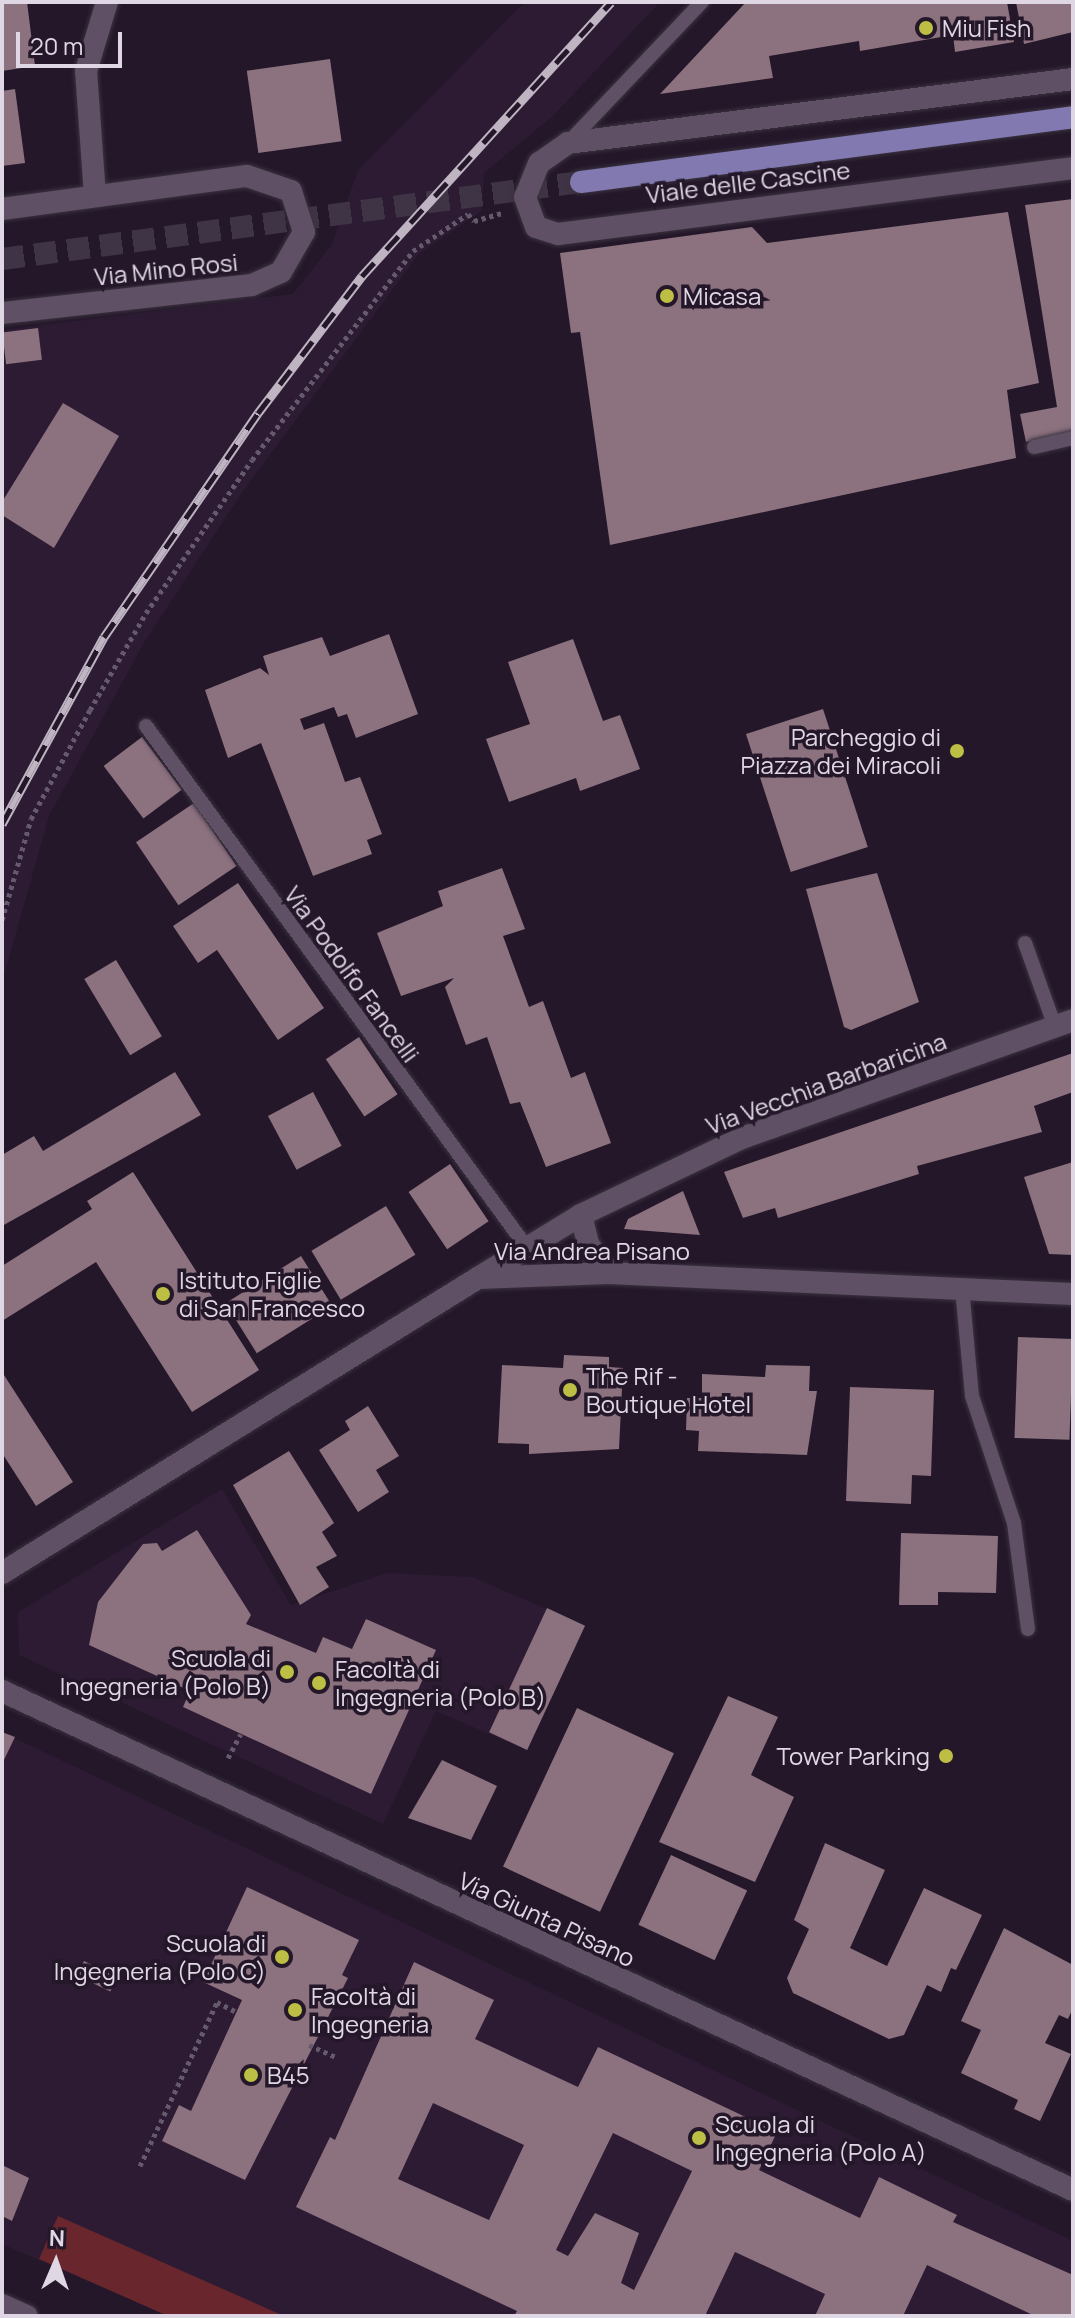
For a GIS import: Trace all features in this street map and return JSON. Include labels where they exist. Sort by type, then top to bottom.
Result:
[{"type":"main road","name":"Viale delle Cascine","points":[[581,182],[1073,117]]},
{"type":"street","points":[[95,196],[86,71],[107,2]]},
{"type":"street","points":[[526,207],[539,163],[568,143],[1073,79]]},
{"type":"street","name":"Viale delle Cascine","points":[[526,207],[536,227],[558,234],[1073,168]]},
{"type":"street","name":"Via Mino Rosi","points":[[2,209],[264,178],[291,191],[304,232],[281,272],[252,285],[2,313]]},
{"type":"street","name":"Via Vecchia Barbaricina","points":[[478,1278],[525,1245],[581,1215],[788,1120],[1064,1023]]},
{"type":"street","points":[[581,1215],[588,1244],[609,1273]]},
{"type":"street","name":"Via Andrea Pisano","points":[[2,1573],[478,1278],[609,1273],[1073,1294]]},
{"type":"street","name":"Via Giunta Pisano","points":[[2,1691],[1073,2190]]},
{"type":"street","points":[[2,2305],[27,2316]]},
{"type":"lane","points":[[568,143],[702,2]]},
{"type":"lane","points":[[1034,447],[1073,438]]},
{"type":"lane","name":"Via Podolfo Fancelli","points":[[146,726],[525,1245]]},
{"type":"lane","points":[[1025,943],[1064,1023]]},
{"type":"lane","points":[[962,1288],[972,1396],[1014,1523],[1028,1629]]},
{"type":"path","points":[[2,920],[31,819],[90,710],[146,613],[252,460],[413,251],[468,214],[474,221],[526,207]]},
{"type":"path","points":[[228,1758],[241,1734]]},
{"type":"path","points":[[140,2166],[217,2002],[237,2012]]},
{"type":"path","points":[[309,2045],[336,2057]]},
{"type":"shaded area","points":[[525,2],[660,2],[553,116],[484,173],[482,211],[419,254],[243,491],[144,643],[49,816],[2,983],[2,330],[293,294],[332,244],[358,170]]},
{"type":"shaded area","name":"Facoltà di Ingegneria (Polo B)","points":[[222,1489],[291,1605],[387,1573],[473,1577],[585,1626],[526,1750],[436,1711],[383,1824],[19,1655],[18,1612]]},
{"type":"shaded area","name":"Facoltà di Ingegneria","points":[[2,1732],[1073,2241],[1073,2316],[168,2316],[2,2244]]},
{"type":"shaded area","points":[[58,2216],[284,2316],[168,2316],[39,2259]]},
{"type":"building","points":[[2,2],[27,2],[35,66],[2,71]]},
{"type":"building","points":[[746,2],[1007,2],[1014,42],[955,52],[953,35],[860,51],[859,41],[769,56],[773,78],[660,94]]},
{"type":"building","points":[[1016,2],[1073,2],[1073,32],[1024,44]]},
{"type":"building","points":[[330,59],[342,141],[258,153],[247,71]]},
{"type":"building","points":[[15,89],[25,163],[2,166],[2,91]]},
{"type":"building","points":[[1073,199],[1073,431],[1026,442],[1020,414],[1057,407],[1025,205]]},
{"type":"building","points":[[1008,212],[1039,383],[1007,390],[1016,458],[610,545],[580,332],[571,333],[560,253],[752,227],[767,243]]},
{"type":"building","points":[[38,328],[42,360],[6,364],[2,332]]},
{"type":"building","points":[[63,403],[119,436],[54,548],[2,515],[2,502]]},
{"type":"building","points":[[389,634],[418,714],[356,738],[347,714],[338,717],[334,707],[300,719],[304,730],[324,723],[345,782],[360,777],[382,834],[367,840],[372,854],[313,876],[261,743],[228,758],[205,690],[260,668],[269,675],[263,656],[322,637],[330,656]]},
{"type":"building","points":[[573,639],[603,721],[620,715],[640,769],[580,791],[576,778],[509,802],[486,739],[530,724],[508,662]]},
{"type":"building","points":[[823,709],[868,847],[791,872],[746,734]]},
{"type":"building","points":[[142,737],[182,790],[143,819],[104,766]]},
{"type":"building","points":[[194,803],[236,866],[178,905],[136,842]]},
{"type":"building","points":[[502,868],[525,929],[503,936],[529,1007],[543,1001],[571,1078],[585,1072],[611,1143],[546,1167],[520,1102],[510,1104],[487,1037],[466,1045],[445,987],[454,978],[401,996],[377,933],[443,906],[438,891]]},
{"type":"building","points":[[877,873],[919,1002],[851,1030],[844,1027],[806,889]]},
{"type":"building","points":[[238,883],[324,1008],[278,1040],[217,950],[198,963],[173,926]]},
{"type":"building","points":[[116,960],[162,1036],[130,1055],[84,979]]},
{"type":"building","points":[[359,1037],[398,1094],[364,1117],[326,1059]]},
{"type":"building","points":[[1073,1053],[1073,1092],[1034,1106],[1042,1132],[917,1166],[919,1174],[778,1218],[775,1208],[743,1218],[724,1172]]},
{"type":"building","points":[[175,1072],[201,1115],[2,1226],[2,1155],[34,1136],[43,1151]]},
{"type":"building","points":[[313,1092],[342,1146],[297,1170],[268,1116]]},
{"type":"building","points":[[1073,1162],[1073,1255],[1049,1254],[1024,1177]]},
{"type":"building","points":[[450,1164],[489,1221],[447,1249],[409,1192]]},
{"type":"building","name":"Istituto Figlie di San Francesco","points":[[133,1172],[259,1370],[192,1412],[96,1262],[2,1321],[2,1266],[92,1209],[87,1201]]},
{"type":"building","points":[[683,1191],[700,1235],[624,1229],[628,1219]]},
{"type":"building","points":[[386,1206],[415,1255],[341,1300],[311,1251]]},
{"type":"building","points":[[301,1256],[332,1306],[257,1353],[226,1303]]},
{"type":"building","points":[[1018,1337],[1073,1339],[1069,1440],[1014,1438]]},
{"type":"building","points":[[564,1355],[609,1357],[609,1367],[623,1368],[619,1449],[529,1454],[529,1444],[498,1443],[502,1365],[563,1368]]},
{"type":"building","points":[[766,1365],[810,1366],[809,1391],[817,1391],[807,1455],[698,1451],[699,1431],[686,1430],[687,1398],[702,1398],[702,1374],[765,1377]]},
{"type":"building","points":[[2,1372],[73,1482],[36,1506],[2,1453]]},
{"type":"building","points":[[850,1387],[934,1390],[931,1476],[912,1475],[911,1504],[846,1501]]},
{"type":"building","points":[[368,1406],[399,1456],[376,1470],[389,1492],[358,1512],[319,1450],[350,1430],[345,1421]]},
{"type":"building","points":[[289,1451],[334,1523],[322,1532],[337,1556],[316,1567],[329,1587],[300,1605],[233,1485]]},
{"type":"building","name":"Scuola di Ingegneria (Polo B)","points":[[197,1530],[251,1615],[246,1624],[316,1653],[323,1637],[352,1649],[366,1619],[436,1650],[371,1794],[183,1707],[190,1691],[89,1645],[98,1602],[143,1544],[157,1543],[162,1551]]},
{"type":"building","points":[[901,1533],[998,1536],[996,1593],[938,1592],[938,1605],[899,1605]]},
{"type":"building","points":[[547,1608],[585,1626],[527,1750],[489,1732]]},
{"type":"building","points":[[728,1696],[778,1717],[751,1775],[794,1797],[755,1882],[659,1842]]},
{"type":"building","points":[[577,1708],[674,1753],[600,1912],[503,1867]]},
{"type":"building","points":[[2,1732],[15,1737],[2,1764]]},
{"type":"building","points":[[442,1760],[497,1786],[471,1840],[408,1818]]},
{"type":"building","points":[[825,1843],[885,1870],[850,1948],[887,1966],[924,1888],[982,1915],[956,1970],[951,1968],[941,1992],[927,1985],[904,2035],[889,2039],[793,1993],[787,1978],[809,1929],[794,1920]]},
{"type":"building","points":[[671,1855],[747,1890],[715,1960],[638,1925]]},
{"type":"building","points":[[247,1887],[359,1940],[342,1975],[348,1978],[245,2180],[162,2141],[179,2105],[191,2111],[242,2000],[203,1982]]},
{"type":"building","points":[[1004,1928],[1073,1965],[1073,2008],[1068,2019],[1059,2015],[1045,2043],[1071,2054],[1040,2121],[1014,2109],[1018,2100],[961,2073],[981,2030],[961,2021]]},
{"type":"building","points":[[84,1961],[117,1977],[110,1992],[77,1975]]},
{"type":"building","name":"Scuola di Ingegneria (Polo A)","points":[[414,1962],[494,2000],[475,2039],[578,2087],[598,2047],[777,2132],[759,2170],[860,2218],[879,2177],[957,2215],[953,2222],[1073,2275],[1073,2316],[1035,2316],[927,2265],[903,2316],[815,2316],[825,2294],[735,2252],[705,2316],[514,2316],[517,2311],[296,2207],[330,2137],[335,2140]],"holes":[[[433,2103],[524,2145],[489,2220],[398,2179]],[[613,2133],[692,2171],[634,2290],[621,2283],[639,2233],[595,2213],[568,2256],[556,2250]]]},
{"type":"building","points":[[2,2165],[29,2178],[12,2221],[2,2216]]},
{"type":"tunnel","points":[[2,259],[581,182]]},
{"type":"railway","points":[[2,824],[104,637],[258,413],[362,276],[611,2]]},
{"type":"place","name":"Miu Fish","points":[[926,28]]},
{"type":"place","name":"Micasa","points":[[667,296]]},
{"type":"place","name":"Parcheggio di Piazza dei Miracoli","points":[[957,751]]},
{"type":"place","name":"Istituto Figlie di San Francesco","points":[[163,1294]]},
{"type":"place","name":"The Rif - Boutique Hotel","points":[[570,1390]]},
{"type":"place","name":"Scuola di Ingegneria (Polo B)","points":[[287,1672]]},
{"type":"place","name":"Facoltà di Ingegneria (Polo B)","points":[[319,1683]]},
{"type":"place","name":"Tower Parking","points":[[946,1756]]},
{"type":"place","name":"Scuola di Ingegneria (Polo C)","points":[[282,1957]]},
{"type":"place","name":"Facoltà di Ingegneria","points":[[295,2010]]},
{"type":"place","name":"B45","points":[[251,2075]]},
{"type":"place","name":"Scuola di Ingegneria (Polo A)","points":[[699,2138]]}]
